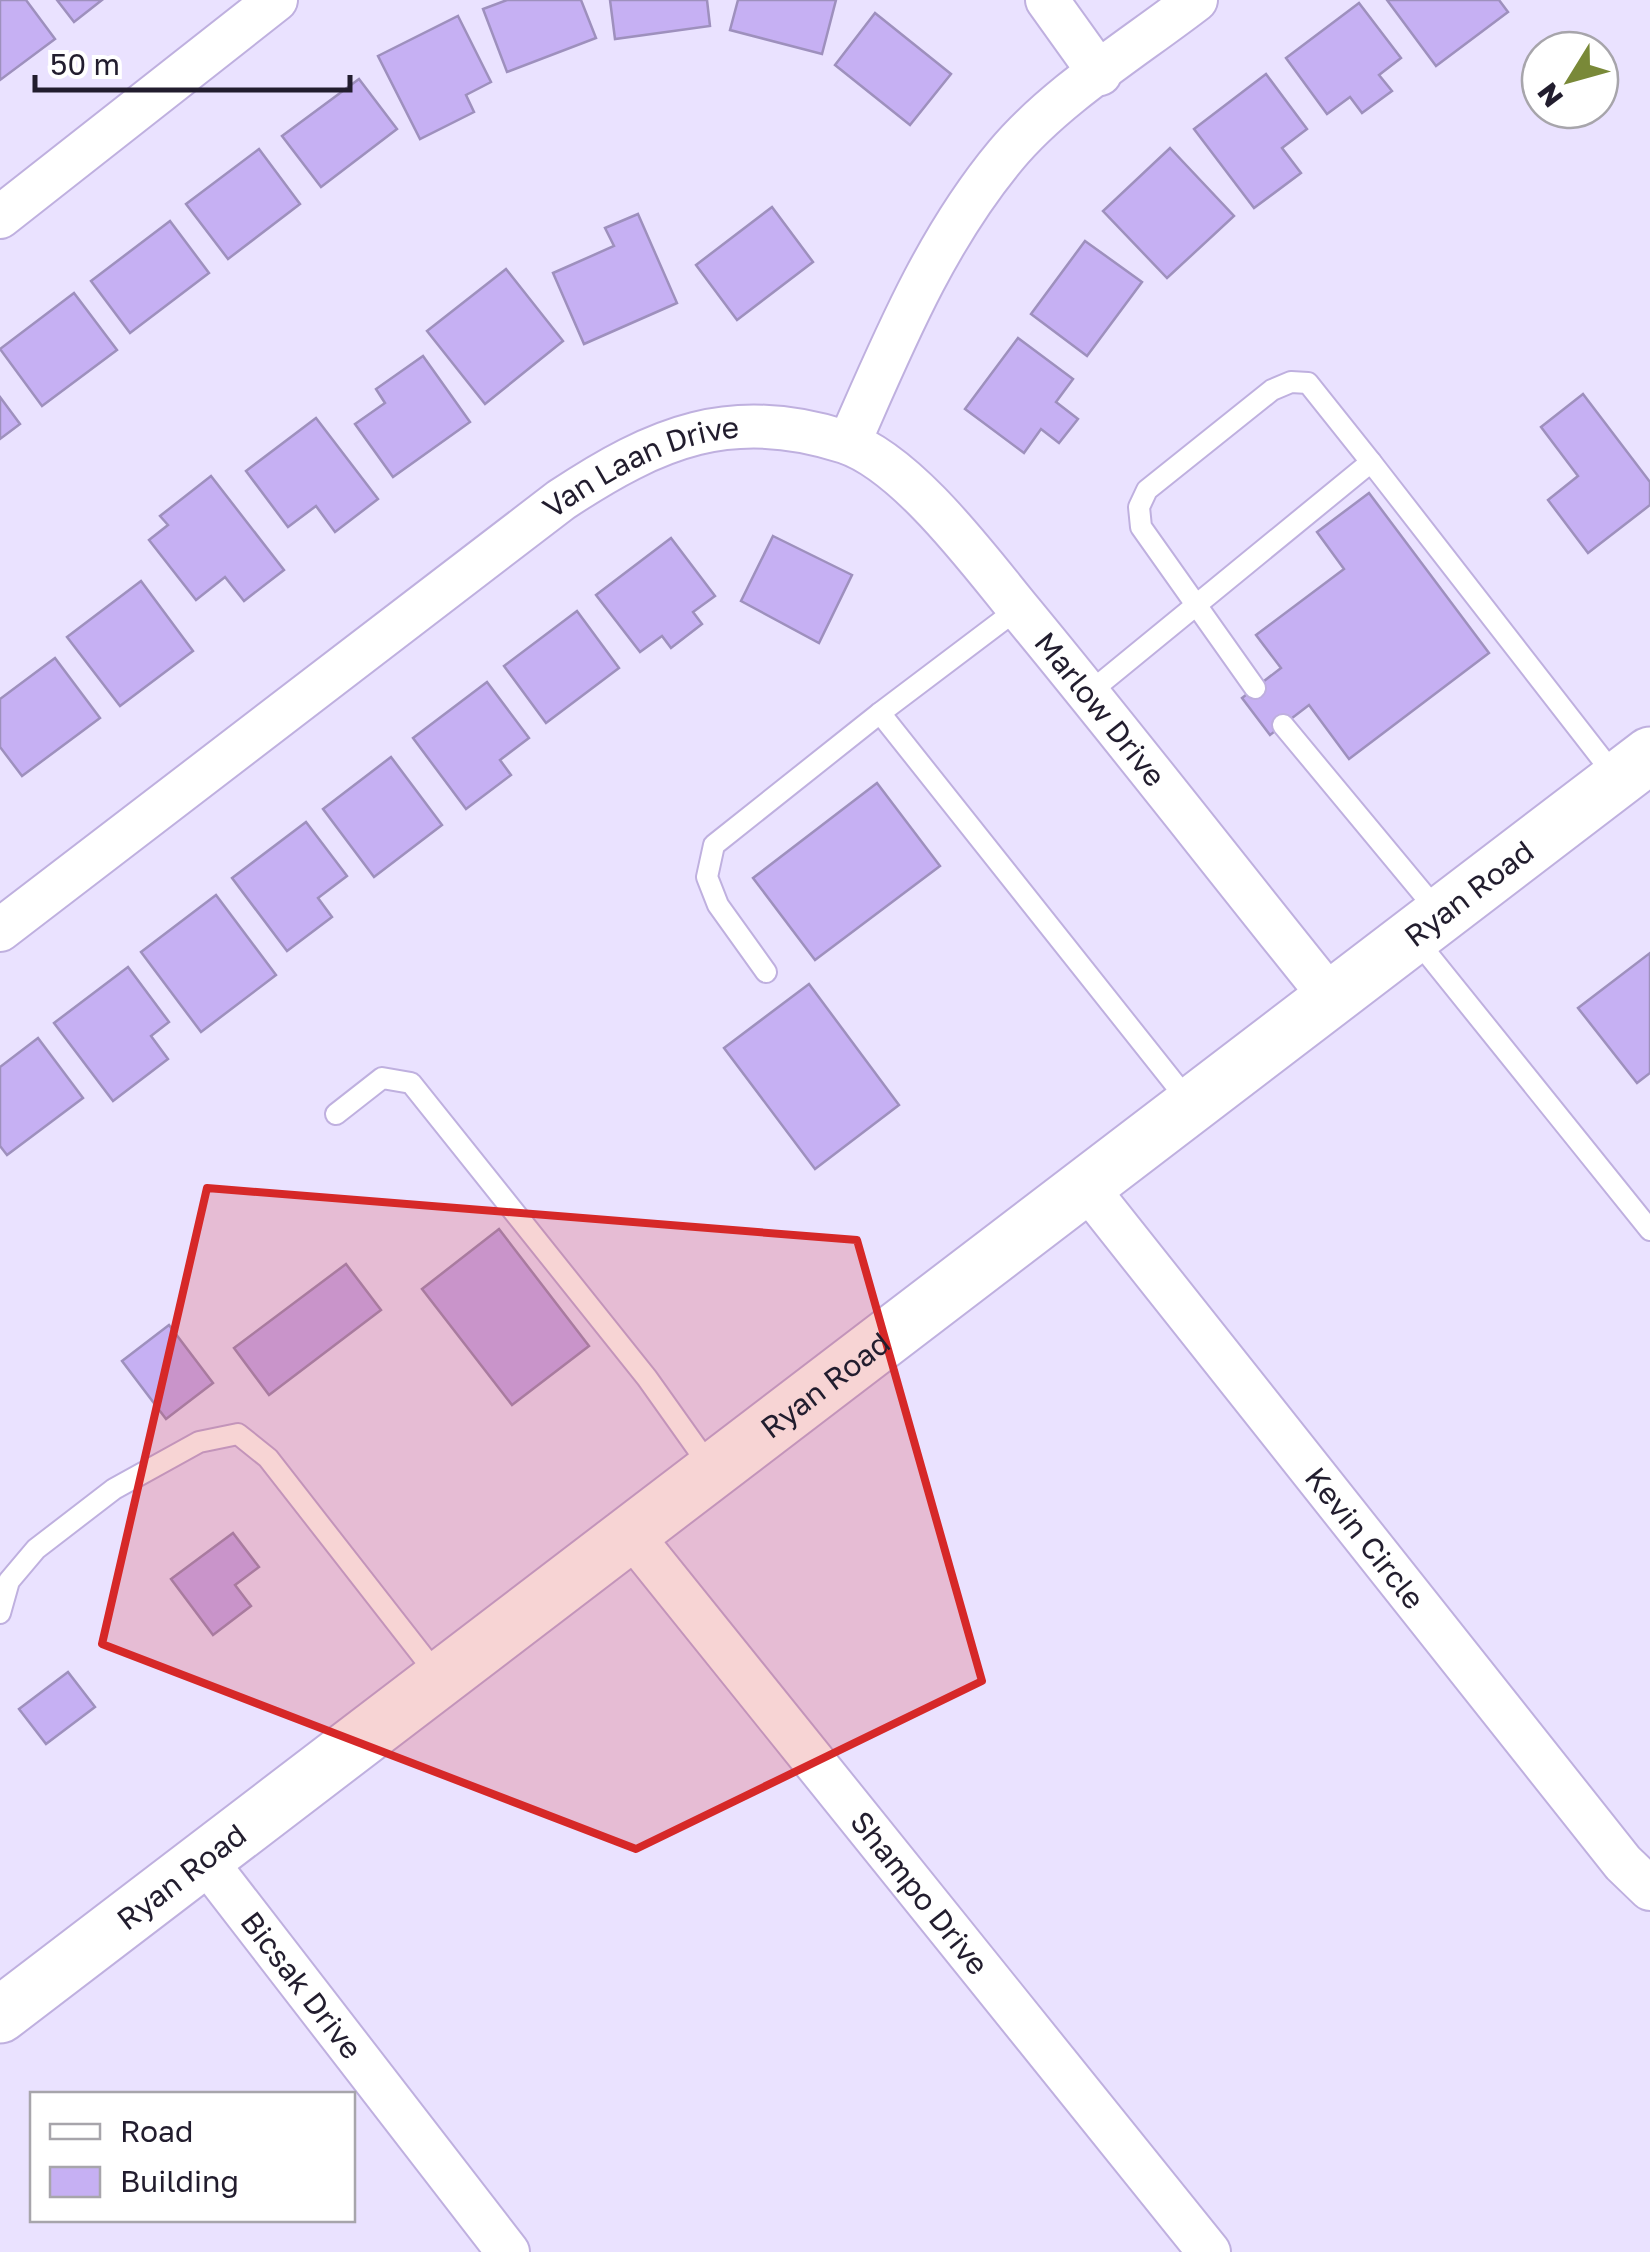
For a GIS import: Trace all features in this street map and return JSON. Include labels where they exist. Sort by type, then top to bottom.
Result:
[{"type":"main road","name":"Ryan Road","points":[[0,2015],[1634,767]]},
{"type":"street","points":[[0,217],[276,0]]},
{"type":"street","points":[[1046,0],[1100,74]]},
{"type":"street","points":[[849,444],[918,288],[1007,154],[1051,112],[1196,0]]},
{"type":"street","name":"Van Laan Drive","points":[[0,930],[597,476],[689,432],[750,424],[793,429],[849,444]]},
{"type":"street","name":"Marlow Drive","points":[[849,444],[919,495],[970,548],[1090,692],[1332,1000]]},
{"type":"street","name":"Kevin Circle","points":[[1084,1184],[1623,1863],[1650,1889]]},
{"type":"street","name":"Shampo Drive","points":[[630,1533],[1209,2252]]},
{"type":"street","name":"Bicsak Drive","points":[[205,1860],[508,2252]]},
{"type":"lane","points":[[1255,688],[1141,527],[1139,507],[1147,490],[1272,390],[1291,382],[1308,384],[1634,767]]},
{"type":"lane","points":[[1090,692],[1371,462]]},
{"type":"lane","points":[[766,972],[718,905],[708,877],[714,845],[1018,608]]},
{"type":"lane","points":[[880,712],[1191,1104]]},
{"type":"lane","points":[[1283,725],[1650,1230]]},
{"type":"lane","points":[[336,1114],[382,1078],[411,1082],[647,1378],[712,1470]]},
{"type":"lane","points":[[0,1613],[9,1581],[36,1548],[114,1488],[199,1442],[238,1434],[268,1458],[440,1679]]},
{"type":"highlighted area","points":[[207,1188],[857,1240],[982,1681],[636,1849],[102,1644]]},
{"type":"building","points":[[0,0],[26,0],[55,39],[0,80]]},
{"type":"building","points":[[57,0],[102,0],[74,22]]},
{"type":"building","points":[[507,0],[581,0],[596,38],[507,72],[483,9]]},
{"type":"building","points":[[610,0],[707,0],[710,26],[615,39]]},
{"type":"building","points":[[738,0],[836,0],[822,54],[730,30]]},
{"type":"building","points":[[1387,0],[1499,0],[1508,12],[1436,66]]},
{"type":"building","points":[[1359,3],[1401,58],[1379,75],[1392,91],[1362,113],[1350,97],[1327,114],[1286,58]]},
{"type":"building","points":[[875,13],[951,74],[910,125],[835,65]]},
{"type":"building","points":[[458,16],[491,82],[466,95],[474,112],[420,139],[378,56]]},
{"type":"building","points":[[1266,74],[1307,129],[1282,148],[1301,173],[1254,208],[1194,129]]},
{"type":"building","points":[[359,79],[397,129],[321,187],[282,136]]},
{"type":"building","points":[[1170,148],[1234,216],[1167,278],[1103,211]]},
{"type":"building","points":[[259,149],[300,204],[228,259],[186,204]]},
{"type":"building","points":[[772,207],[813,262],[737,320],[696,265]]},
{"type":"building","points":[[638,214],[677,303],[584,344],[553,273],[614,246],[605,228]]},
{"type":"building","points":[[170,221],[209,273],[130,333],[91,281]]},
{"type":"building","points":[[1085,241],[1142,282],[1087,356],[1031,314]]},
{"type":"building","points":[[506,269],[563,341],[485,404],[427,331]]},
{"type":"building","points":[[74,293],[117,350],[42,406],[0,349]]},
{"type":"building","points":[[1018,338],[1073,379],[1056,402],[1078,419],[1059,443],[1041,429],[1024,453],[965,409]]},
{"type":"building","points":[[423,356],[470,422],[393,477],[355,424],[385,403],[376,389]]},
{"type":"building","points":[[1583,394],[1650,482],[1650,505],[1588,553],[1548,500],[1578,476],[1541,427]]},
{"type":"building","points":[[0,397],[20,424],[0,439]]},
{"type":"building","points":[[316,418],[378,499],[335,532],[316,506],[288,527],[246,471]]},
{"type":"building","points":[[211,476],[284,570],[244,601],[225,577],[196,600],[149,540],[168,525],[160,516]]},
{"type":"building","points":[[1369,493],[1489,653],[1349,759],[1309,705],[1270,735],[1242,698],[1281,668],[1256,635],[1344,569],[1317,532]]},
{"type":"building","points":[[773,536],[852,575],[819,643],[741,601]]},
{"type":"building","points":[[671,538],[715,596],[693,612],[702,624],[671,648],[662,636],[640,652],[596,595]]},
{"type":"building","points":[[141,581],[193,651],[120,706],[67,637]]},
{"type":"building","points":[[577,611],[619,668],[546,723],[504,666]]},
{"type":"building","points":[[55,658],[100,718],[22,776],[0,747],[0,699]]},
{"type":"building","points":[[487,682],[529,738],[500,760],[511,775],[466,809],[413,738]]},
{"type":"building","points":[[391,757],[442,825],[374,877],[323,809]]},
{"type":"building","points":[[877,783],[940,866],[815,960],[753,878]]},
{"type":"building","points":[[306,822],[347,876],[318,898],[332,917],[287,951],[232,878]]},
{"type":"building","points":[[216,895],[276,975],[201,1032],[141,952]]},
{"type":"building","points":[[1650,953],[1650,1073],[1637,1083],[1578,1008]]},
{"type":"building","points":[[128,967],[169,1022],[151,1036],[168,1059],[113,1101],[54,1023]]},
{"type":"building","points":[[809,984],[899,1105],[815,1169],[724,1048]]},
{"type":"building","points":[[38,1038],[83,1098],[7,1155],[0,1146],[0,1067]]},
{"type":"building","points":[[499,1229],[589,1346],[512,1405],[422,1289]]},
{"type":"building","points":[[346,1264],[381,1310],[269,1395],[234,1348]]},
{"type":"building","points":[[169,1325],[213,1383],[166,1419],[122,1361]]},
{"type":"building","points":[[233,1533],[259,1567],[235,1585],[251,1606],[213,1635],[171,1579]]},
{"type":"building","points":[[68,1672],[95,1707],[46,1744],[19,1709]]}]
